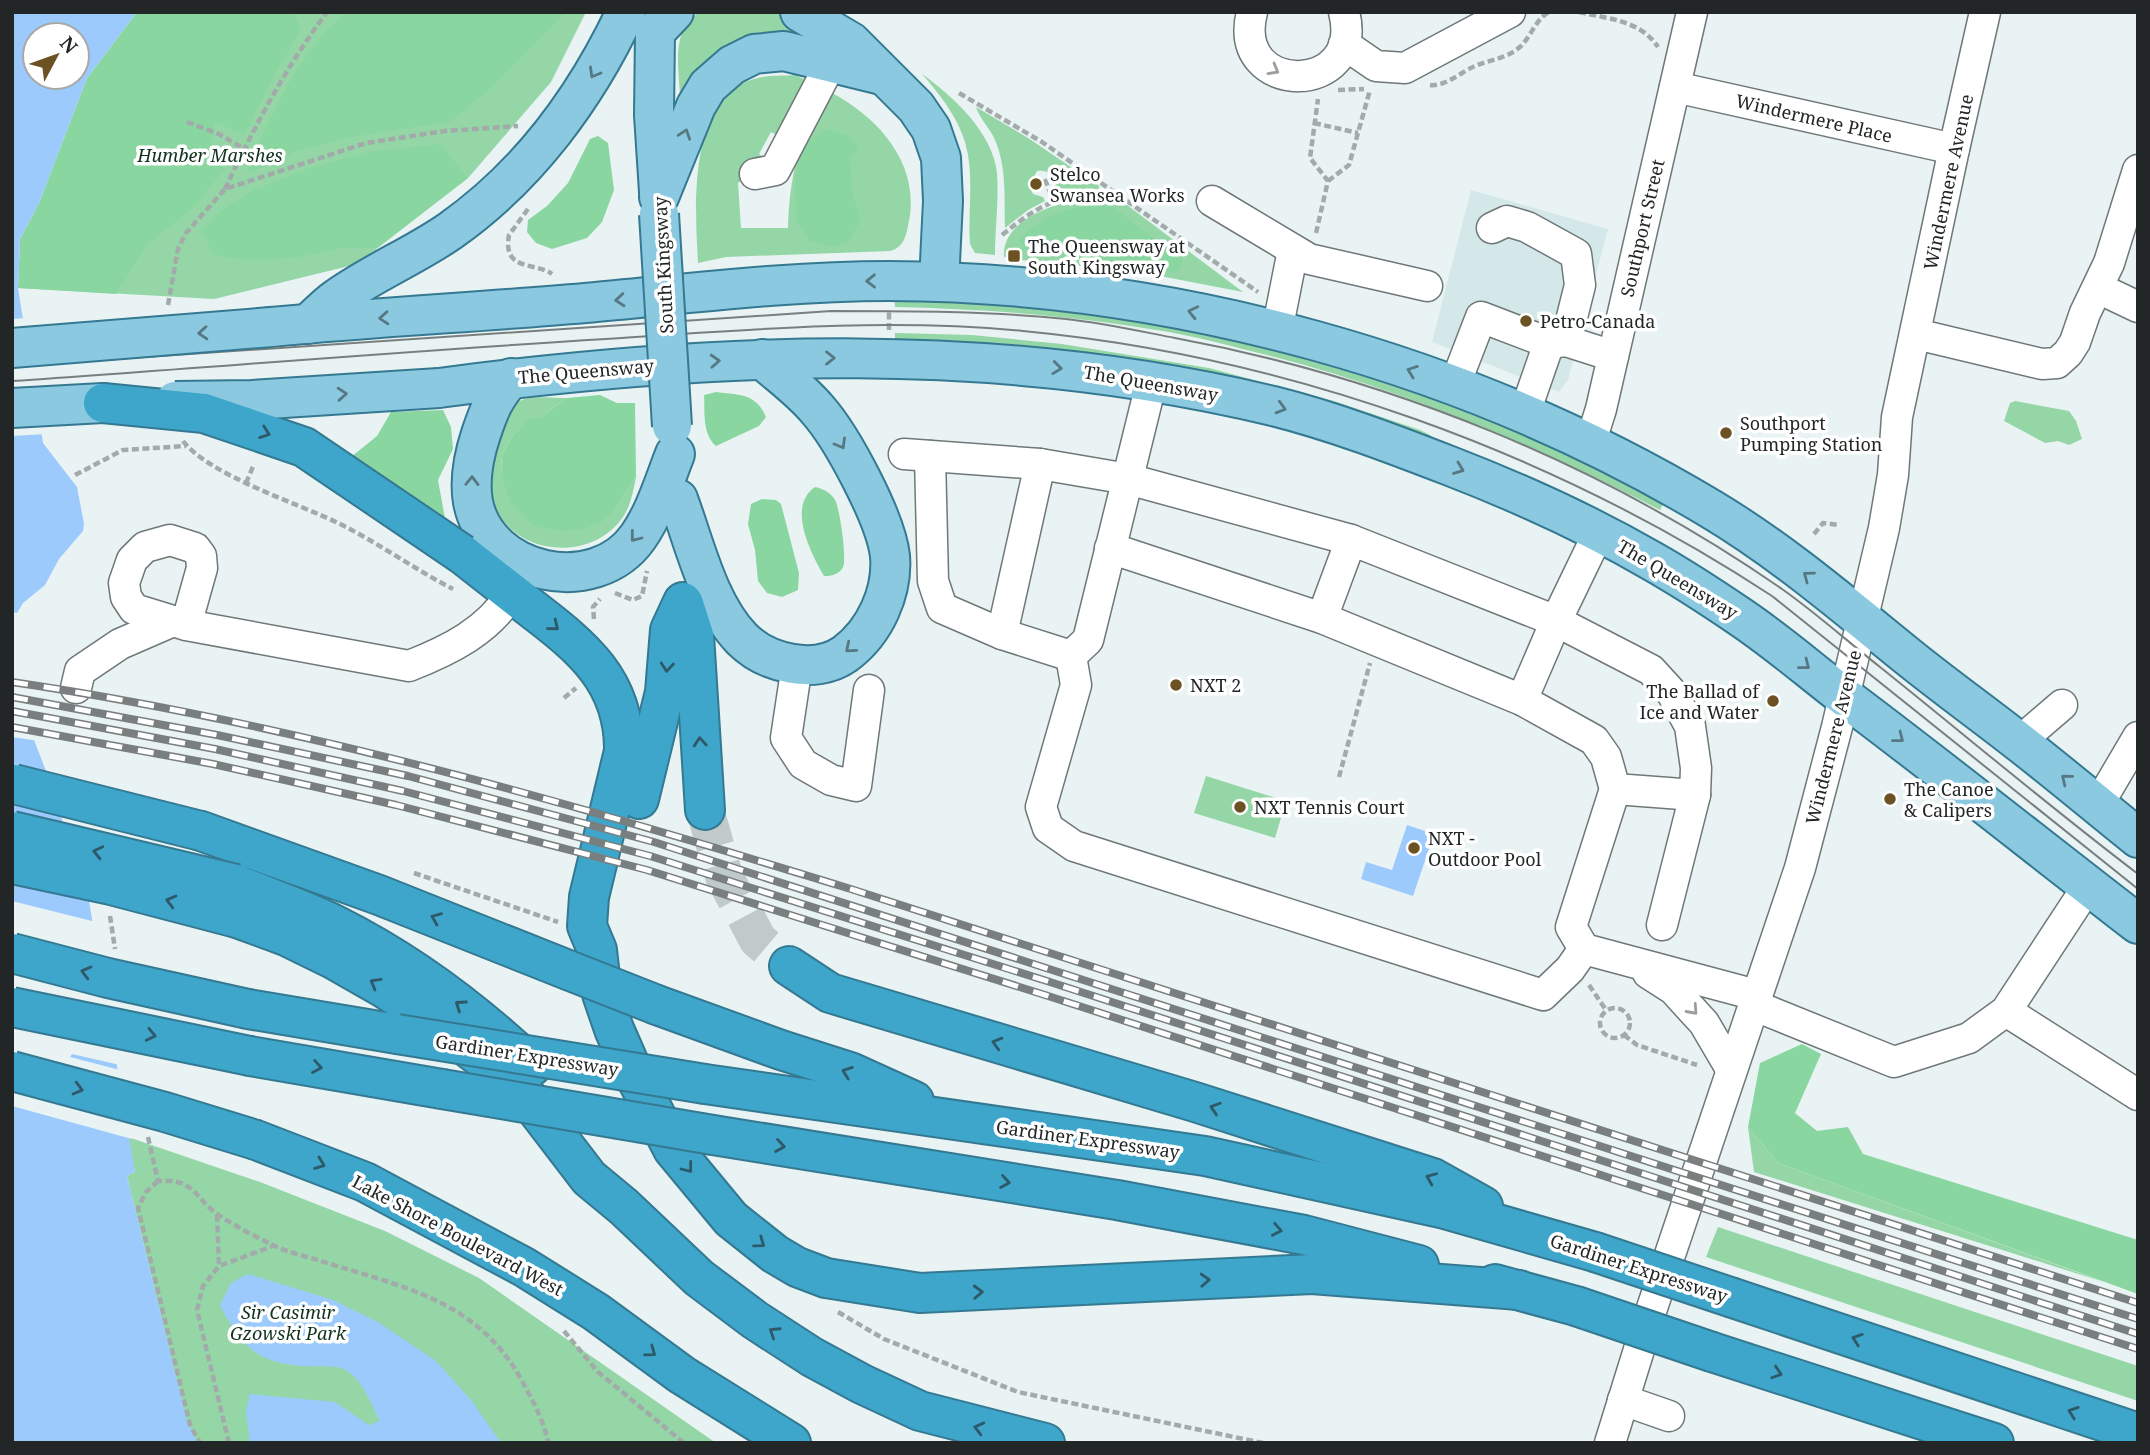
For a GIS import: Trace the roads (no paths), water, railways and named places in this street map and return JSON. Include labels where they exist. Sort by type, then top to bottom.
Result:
[{"type":"highway","points":[[103,403],[204,413],[304,447],[462,554],[583,650],[611,687],[624,728],[624,751],[589,897],[583,960],[601,994],[649,1104],[673,1149],[731,1219],[775,1254],[816,1274],[862,1285],[920,1293],[1312,1274],[1519,1290]]},
{"type":"highway","points":[[683,602],[694,635],[705,810]]},
{"type":"highway","points":[[583,960],[621,871],[665,692],[670,630],[683,602]]},
{"type":"highway","points":[[12,784],[201,831],[379,895],[583,960],[657,1005],[850,1072],[954,1119]]},
{"type":"highway","points":[[12,831],[236,901],[334,925],[379,949],[491,1027],[541,1074],[576,1119],[610,1170],[624,1207],[699,1278],[755,1320],[822,1362],[920,1411],[1045,1443]]},
{"type":"highway","points":[[12,864],[111,885],[236,901]]},
{"type":"highway","name":"Gardiner Expressway","points":[[12,953],[108,978],[248,1009],[705,1084],[1205,1156],[1445,1209],[1595,1252],[2138,1433]]},
{"type":"highway","points":[[789,965],[830,993],[1195,1102],[1433,1178],[1534,1235]]},
{"type":"highway","points":[[12,1007],[250,1056],[713,1135],[1117,1199],[1304,1235],[1576,1306],[1994,1443]]},
{"type":"highway","name":"Lake Shore Boulevard West","points":[[12,1071],[165,1112],[256,1140],[365,1182],[524,1267],[596,1312],[682,1376],[791,1443]]},
{"type":"main road","points":[[800,12],[851,42],[916,107],[931,129],[941,158],[943,201],[939,282]]},
{"type":"main road","points":[[308,324],[336,298],[451,230],[488,201],[551,136],[583,92],[653,17]]},
{"type":"main road","name":"South Kingsway","points":[[653,17],[654,115],[683,602]]},
{"type":"main road","points":[[659,206],[696,106],[708,86],[719,75],[754,54],[768,51],[804,54],[882,75]]},
{"type":"main road","points":[[12,348],[452,314],[791,283],[939,282],[1086,294],[1180,309],[1272,315],[1307,337],[1454,387],[1590,444],[1711,509],[1781,555],[2138,838]]},
{"type":"main road","name":"The Queensway","points":[[12,408],[252,400],[439,388],[622,366],[832,357],[968,360],[1046,366],[1152,380],[1279,407],[1395,444],[1511,490],[1654,562],[1739,615],[2138,924]]},
{"type":"main road","points":[[678,499],[718,608],[742,639],[758,652],[797,665],[819,663],[844,655],[864,635],[878,613],[888,588],[891,571],[889,552],[879,520],[863,484],[832,428],[804,394],[762,359]]},
{"type":"main road","points":[[511,378],[496,396],[490,409],[478,445],[471,489],[473,504],[485,529],[508,554],[524,564],[542,570],[574,572],[601,566],[615,558],[637,538],[655,505],[674,440]]},
{"type":"street","points":[[1252,12],[1249,24],[1250,40],[1256,54],[1266,66],[1280,75],[1296,78],[1312,76],[1326,69],[1337,58],[1345,44],[1347,29],[1344,12]]},
{"type":"street","name":"Southport Street","points":[[1590,444],[1613,356],[1692,12]]},
{"type":"street","name":"Windermere Avenue","points":[[1610,1443],[1731,1069],[1800,868],[1884,528],[1893,475],[1897,416],[1985,12]]},
{"type":"street","points":[[1345,44],[1376,66],[1405,68],[1505,13]]},
{"type":"street","points":[[755,174],[775,170],[831,63]]},
{"type":"street","name":"Windermere Place","points":[[1675,87],[1954,149]]},
{"type":"street","points":[[1916,334],[2052,365],[2061,360],[2075,342],[2085,313],[2109,263],[2138,170]]},
{"type":"street","points":[[1212,201],[1301,254],[1427,286]]},
{"type":"street","points":[[1492,228],[1507,221],[1527,227],[1576,254],[1580,285],[1558,342],[1524,415]]},
{"type":"street","points":[[1272,315],[1301,254]]},
{"type":"street","points":[[2098,288],[2138,307]]},
{"type":"street","points":[[1454,387],[1481,317],[1558,342],[1613,356]]},
{"type":"street","points":[[1071,656],[1088,640],[1152,380]]},
{"type":"street","points":[[1071,656],[1002,634],[942,608],[933,581],[917,455],[1040,464],[1128,479],[1351,540],[1556,621],[1651,670],[1672,693],[1690,726],[1696,768],[1695,795],[1662,925]]},
{"type":"street","points":[[1002,634],[1040,464]]},
{"type":"street","points":[[1522,700],[1599,532]]},
{"type":"street","points":[[1322,618],[1351,540]]},
{"type":"street","points":[[1110,548],[1376,638],[1522,700],[1594,740],[1606,757],[1615,789],[1571,927],[1584,949],[1755,1000],[1894,1062],[1969,1038],[2006,1011],[2088,886]]},
{"type":"street","points":[[76,688],[80,671],[120,644],[179,623],[409,666],[443,653],[480,630],[512,593]]},
{"type":"street","points":[[1071,656],[1076,685],[1041,807],[1048,828],[1074,846],[1543,995],[1570,969],[1584,949]]},
{"type":"street","points":[[797,665],[786,738],[803,764],[831,780],[856,786],[869,690]]},
{"type":"street","points":[[2019,742],[2062,705]]},
{"type":"street","points":[[2098,805],[2138,737]]},
{"type":"street","points":[[1615,789],[1695,795]]},
{"type":"street","points":[[1642,965],[1673,989],[1704,1023],[1731,1069]]},
{"type":"street","points":[[2006,1011],[2138,1095]]},
{"type":"street","points":[[1623,1400],[1669,1416]]},
{"type":"water","points":[[12,12],[137,12],[91,73],[91,21],[21,21],[21,91],[82,91],[39,203],[20,239],[18,288],[43,443],[77,487],[84,524],[83,531],[59,559],[45,585],[23,603],[17,613],[12,612]]},
{"type":"water","points":[[12,683],[46,771],[89,901],[135,1172],[127,1176],[186,1417],[197,1443],[12,1443]]},
{"type":"water","name":"NXT - Outdoor Pool","points":[[1407,825],[1434,834],[1413,896],[1361,879],[1366,862],[1392,870]]},
{"type":"water","points":[[248,1274],[333,1300],[378,1322],[436,1361],[471,1400],[501,1443],[250,1443],[246,1411],[250,1394],[335,1402],[369,1425],[380,1421],[365,1391],[348,1372],[337,1367],[303,1366],[273,1361],[261,1356],[243,1341],[220,1305],[231,1283]]},
{"type":"tunnel","points":[[705,810],[724,876],[758,940],[789,966]]},
{"type":"tram line","points":[[12,366],[831,311],[920,311],[1066,319],[1121,327],[1256,355],[1415,402],[1492,432],[1568,465],[1713,544],[1807,608],[2138,874]]},
{"type":"tram line","points":[[12,381],[772,328],[873,325],[1023,331],[1122,344],[1220,363],[1318,388],[1414,418],[1508,455],[1599,497],[1687,544],[1772,596],[2138,889]]},
{"type":"railway","points":[[12,682],[226,720],[332,744],[542,798],[646,828],[854,890],[2138,1303]]},
{"type":"railway","points":[[12,697],[217,735],[408,776],[654,842],[2138,1319]]},
{"type":"railway","points":[[12,711],[215,749],[403,791],[650,856],[1050,982],[2138,1334]]},
{"type":"railway","points":[[12,727],[213,764],[396,805],[647,870],[1045,995],[2138,1349]]},
{"type":"place","name":"Stelco Swansea Works","points":[[1036,184]]},
{"type":"place","name":"The Queensway at South Kingsway","points":[[1014,256]]},
{"type":"place","name":"Petro-Canada","points":[[1526,321]]},
{"type":"place","name":"Southport Pumping Station","points":[[1726,433]]},
{"type":"place","name":"NXT 2","points":[[1176,685]]},
{"type":"place","name":"The Ballad of Ice and Water","points":[[1773,701]]},
{"type":"place","name":"The Canoe & Calipers","points":[[1890,799]]},
{"type":"place","name":"NXT Tennis Court","points":[[1240,807]]},
{"type":"place","name":"NXT - Outdoor Pool","points":[[1414,848]]},
{"type":"park label","name":"Humber Marshes","points":[[210,155]]},
{"type":"park label","name":"Sir Casimir Gzowski Park","points":[[288,1322]]}]
